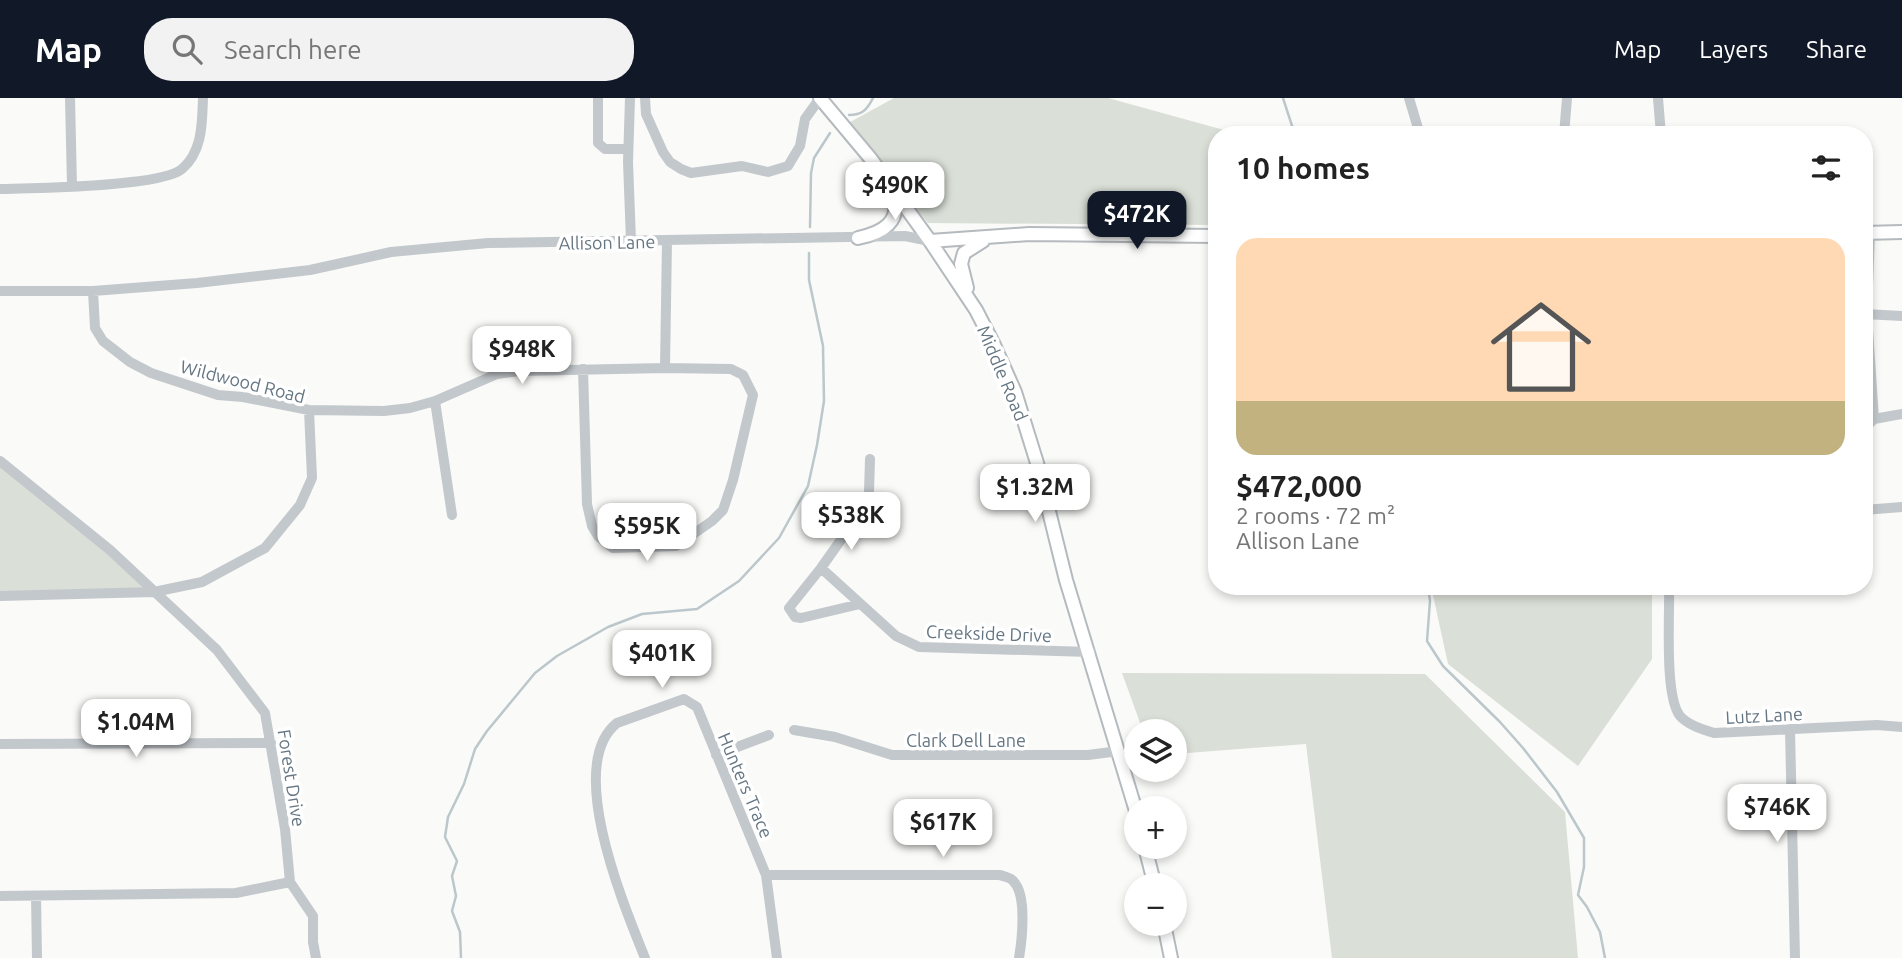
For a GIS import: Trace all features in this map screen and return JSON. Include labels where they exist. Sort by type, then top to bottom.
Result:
[{"type":"main road","name":"Middle Road","points":[[820,98],[890,186],[969,298],[1015,392],[1037,463],[1066,580],[1132,796]]},
{"type":"main road","points":[[858,238],[876,234],[887,227],[895,215],[895,197],[890,186]]},
{"type":"main road","points":[[1873,233],[1902,232]]},
{"type":"main road","name":"Allison Lane","points":[[930,241],[1068,233],[1208,236]]},
{"type":"main road","points":[[969,298],[962,277],[964,253],[987,239]]},
{"type":"main road","points":[[1166,936],[1171,958]]},
{"type":"street","points":[[70,98],[72,186]]},
{"type":"street","points":[[0,189],[161,179],[181,170],[194,153],[202,131],[203,98]]},
{"type":"street","points":[[598,98],[598,143],[605,149],[628,149]]},
{"type":"street","points":[[630,98],[628,149],[631,241]]},
{"type":"street","points":[[645,98],[646,114],[663,152],[670,162],[691,173],[742,166],[768,172],[788,166],[800,146],[805,119],[820,98]]},
{"type":"street","points":[[1409,98],[1417,126]]},
{"type":"street","points":[[1565,126],[1567,98]]},
{"type":"street","points":[[1658,98],[1660,126]]},
{"type":"street","name":"Allison Lane","points":[[0,291],[93,291],[197,283],[310,270],[391,252],[488,243],[905,236],[930,241]]},
{"type":"street","points":[[665,368],[667,241]]},
{"type":"street","name":"Wildwood Road","points":[[0,596],[154,592],[202,582],[265,548],[300,505],[312,478],[309,410],[218,395],[150,373],[130,362],[103,341],[95,328],[93,291]]},
{"type":"street","points":[[1873,314],[1902,316]]},
{"type":"street","points":[[309,410],[384,411],[410,408],[435,401],[497,374],[520,371],[583,369],[665,368],[731,369],[743,375],[753,395],[733,480],[723,510],[712,522],[676,546],[613,548],[598,536],[592,526],[587,503],[583,369]]},
{"type":"street","points":[[435,401],[452,515]]},
{"type":"street","points":[[1873,412],[1874,419],[1902,414]]},
{"type":"street","points":[[860,604],[801,618],[791,613],[789,605],[821,568],[867,503],[870,459]]},
{"type":"street","name":"Forest Drive","points":[[0,461],[110,550],[217,650],[265,713],[285,829],[290,882]]},
{"type":"street","points":[[1873,510],[1902,508]]},
{"type":"street","name":"Creekside Drive","points":[[821,568],[896,636],[919,647],[1090,652]]},
{"type":"street","name":"Lutz Lane","points":[[1669,595],[1670,684],[1679,715],[1694,726],[1714,733],[1877,725],[1902,727]]},
{"type":"street","name":"Hunters Trace","points":[[645,958],[619,892],[600,824],[597,769],[601,743],[617,723],[684,699],[697,707],[766,874],[777,958]]},
{"type":"street","points":[[1790,729],[1795,958]]},
{"type":"street","name":"Clark Dell Lane","points":[[794,730],[817,733],[892,755],[1088,755],[1119,751]]},
{"type":"street","points":[[716,755],[769,735]]},
{"type":"street","points":[[0,744],[271,743]]},
{"type":"street","points":[[766,874],[999,875],[1012,879],[1017,885],[1024,928],[1019,958]]},
{"type":"street","points":[[0,896],[236,893],[290,882],[313,916],[316,958]]},
{"type":"street","points":[[36,895],[37,958]]},
{"type":"shaded area","points":[[894,98],[1108,98],[1209,126],[1208,225],[928,223],[843,126]]},
{"type":"shaded area","points":[[0,463],[154,592],[0,596]]},
{"type":"shaded area","points":[[1433,595],[1652,595],[1652,659],[1578,766],[1448,664]]},
{"type":"shaded area","points":[[1122,673],[1425,674],[1565,812],[1578,958],[1332,958],[1306,744],[1187,753],[1187,719],[1139,719]]},
{"type":"waterway","points":[[849,115],[864,111],[873,98]]},
{"type":"waterway","points":[[1283,98],[1292,126]]},
{"type":"waterway","points":[[810,227],[811,173],[814,158],[830,133]]},
{"type":"waterway","points":[[461,958],[460,932],[452,911],[456,896],[452,876],[457,861],[445,837],[448,817],[464,784],[475,749],[487,731],[535,673],[557,656],[608,627],[642,614],[697,609],[739,581],[779,538],[808,486],[824,401],[823,346],[809,280],[809,253]]},
{"type":"waterway","points":[[1429,595],[1427,641],[1443,666],[1523,748],[1557,792],[1584,838],[1584,867],[1578,895],[1600,932],[1605,958]]}]
